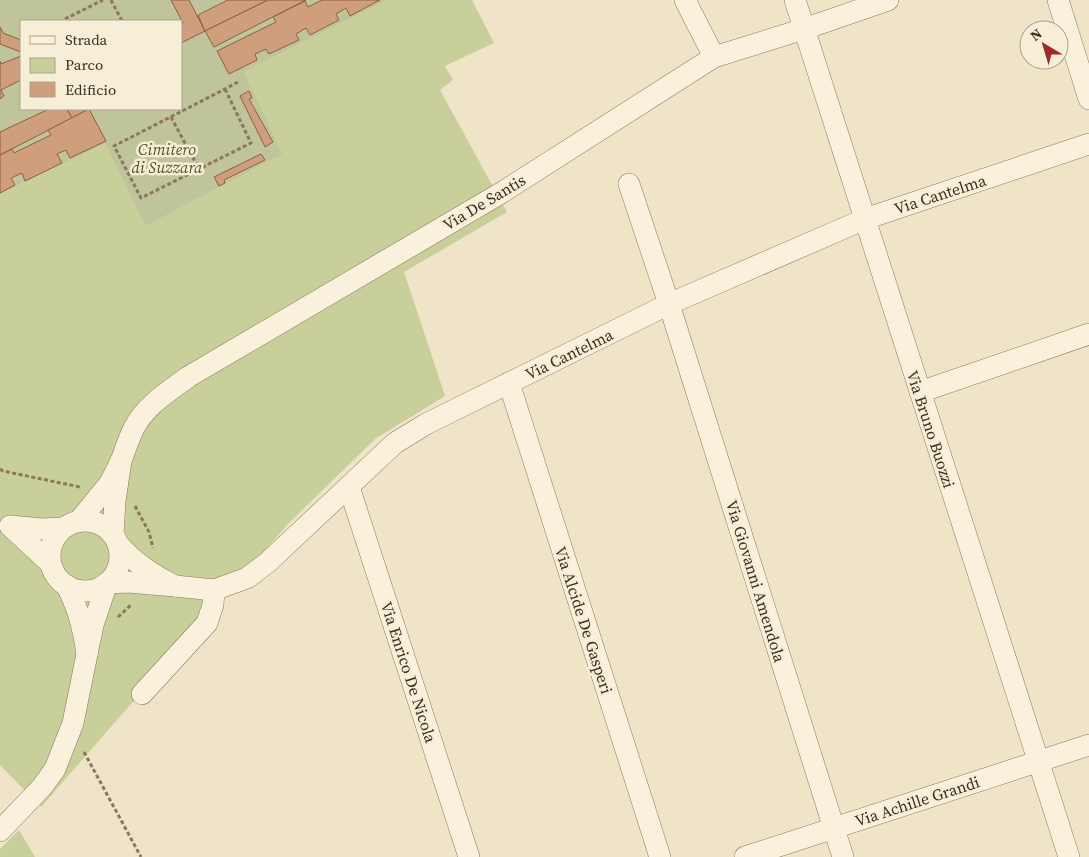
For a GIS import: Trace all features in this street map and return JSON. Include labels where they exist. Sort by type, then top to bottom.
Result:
[{"type":"street","points":[[685,0],[714,57]]},
{"type":"street","name":"Via Bruno Buozzi","points":[[795,0],[1069,857]]},
{"type":"street","name":"Via De Santis","points":[[121,461],[134,428],[146,411],[188,378],[501,193],[714,57],[888,0]]},
{"type":"street","points":[[1058,0],[1089,100]]},
{"type":"street","name":"Via Cantelma","points":[[214,590],[247,578],[267,563],[395,444],[426,424],[669,304],[865,219],[1089,144]]},
{"type":"street","name":"Via Giovanni Amendola","points":[[629,184],[669,304],[843,857]]},
{"type":"street","points":[[920,392],[1089,334]]},
{"type":"street","name":"Via Alcide De Gasperi","points":[[509,383],[660,857]]},
{"type":"street","points":[[50,563],[50,546],[55,536],[71,524],[113,478],[121,461]]},
{"type":"street","points":[[0,830],[42,787],[55,769],[73,723],[93,625],[108,583],[118,566],[120,555],[115,539],[115,501],[121,461]]},
{"type":"street","name":"Via Enrico De Nicola","points":[[349,486],[469,857]]},
{"type":"street","points":[[5,522],[42,529],[95,522],[105,526],[139,565],[175,586]]},
{"type":"street","points":[[5,522],[50,563],[58,579],[66,586],[77,606],[82,622],[87,654]]},
{"type":"street","points":[[66,586],[77,590],[89,591],[108,583],[128,582],[214,590],[213,605],[207,623],[142,694]]},
{"type":"street","name":"Via Achille Grandi","points":[[745,857],[1089,745]]},
{"type":"path","points":[[65,19],[104,0]]},
{"type":"path","points":[[111,0],[121,20]]},
{"type":"path","points":[[224,89],[251,143],[141,198],[114,146],[171,117],[224,89],[238,82]]},
{"type":"path","points":[[171,117],[199,169]]},
{"type":"green space","name":"Cimitero di Suzzara","points":[[0,0],[388,0],[244,72],[282,154],[145,226],[105,144],[0,194]]},
{"type":"green space","points":[[388,0],[472,0],[494,43],[445,66],[453,80],[440,90],[507,212],[404,272],[445,396],[375,439],[288,524],[41,807],[0,765],[0,194],[105,144],[145,226],[244,72]]},
{"type":"green space","points":[[19,830],[35,857],[0,857],[0,849]]},
{"type":"building","points":[[171,0],[189,0],[205,31],[182,42],[181,20]]},
{"type":"building","points":[[228,0],[268,0],[205,31],[198,15]]},
{"type":"building","points":[[268,0],[306,0],[214,47],[205,31]]},
{"type":"building","points":[[322,0],[380,0],[350,16],[346,8],[336,14],[339,20],[310,35],[306,28],[296,34],[299,40],[269,54],[266,49],[255,54],[257,60],[229,74],[217,51],[276,22],[273,17],[305,1],[308,7]]},
{"type":"building","points":[[0,27],[3,33],[20,40],[20,52],[0,44]]},
{"type":"building","points":[[20,56],[20,80],[1,90],[4,96],[0,99],[0,61],[1,64]]},
{"type":"building","points":[[249,91],[252,98],[249,99],[273,142],[265,147],[240,96]]},
{"type":"building","points":[[47,110],[68,110],[72,118],[0,155],[0,132]]},
{"type":"building","points":[[68,110],[87,110],[72,118]]},
{"type":"building","points":[[90,110],[106,141],[70,158],[66,150],[57,154],[62,163],[25,181],[22,173],[11,178],[15,185],[0,193],[0,155],[12,149],[14,153],[51,135],[48,130]]},
{"type":"building","points":[[261,154],[265,160],[224,180],[225,183],[219,186],[214,177]]}]
